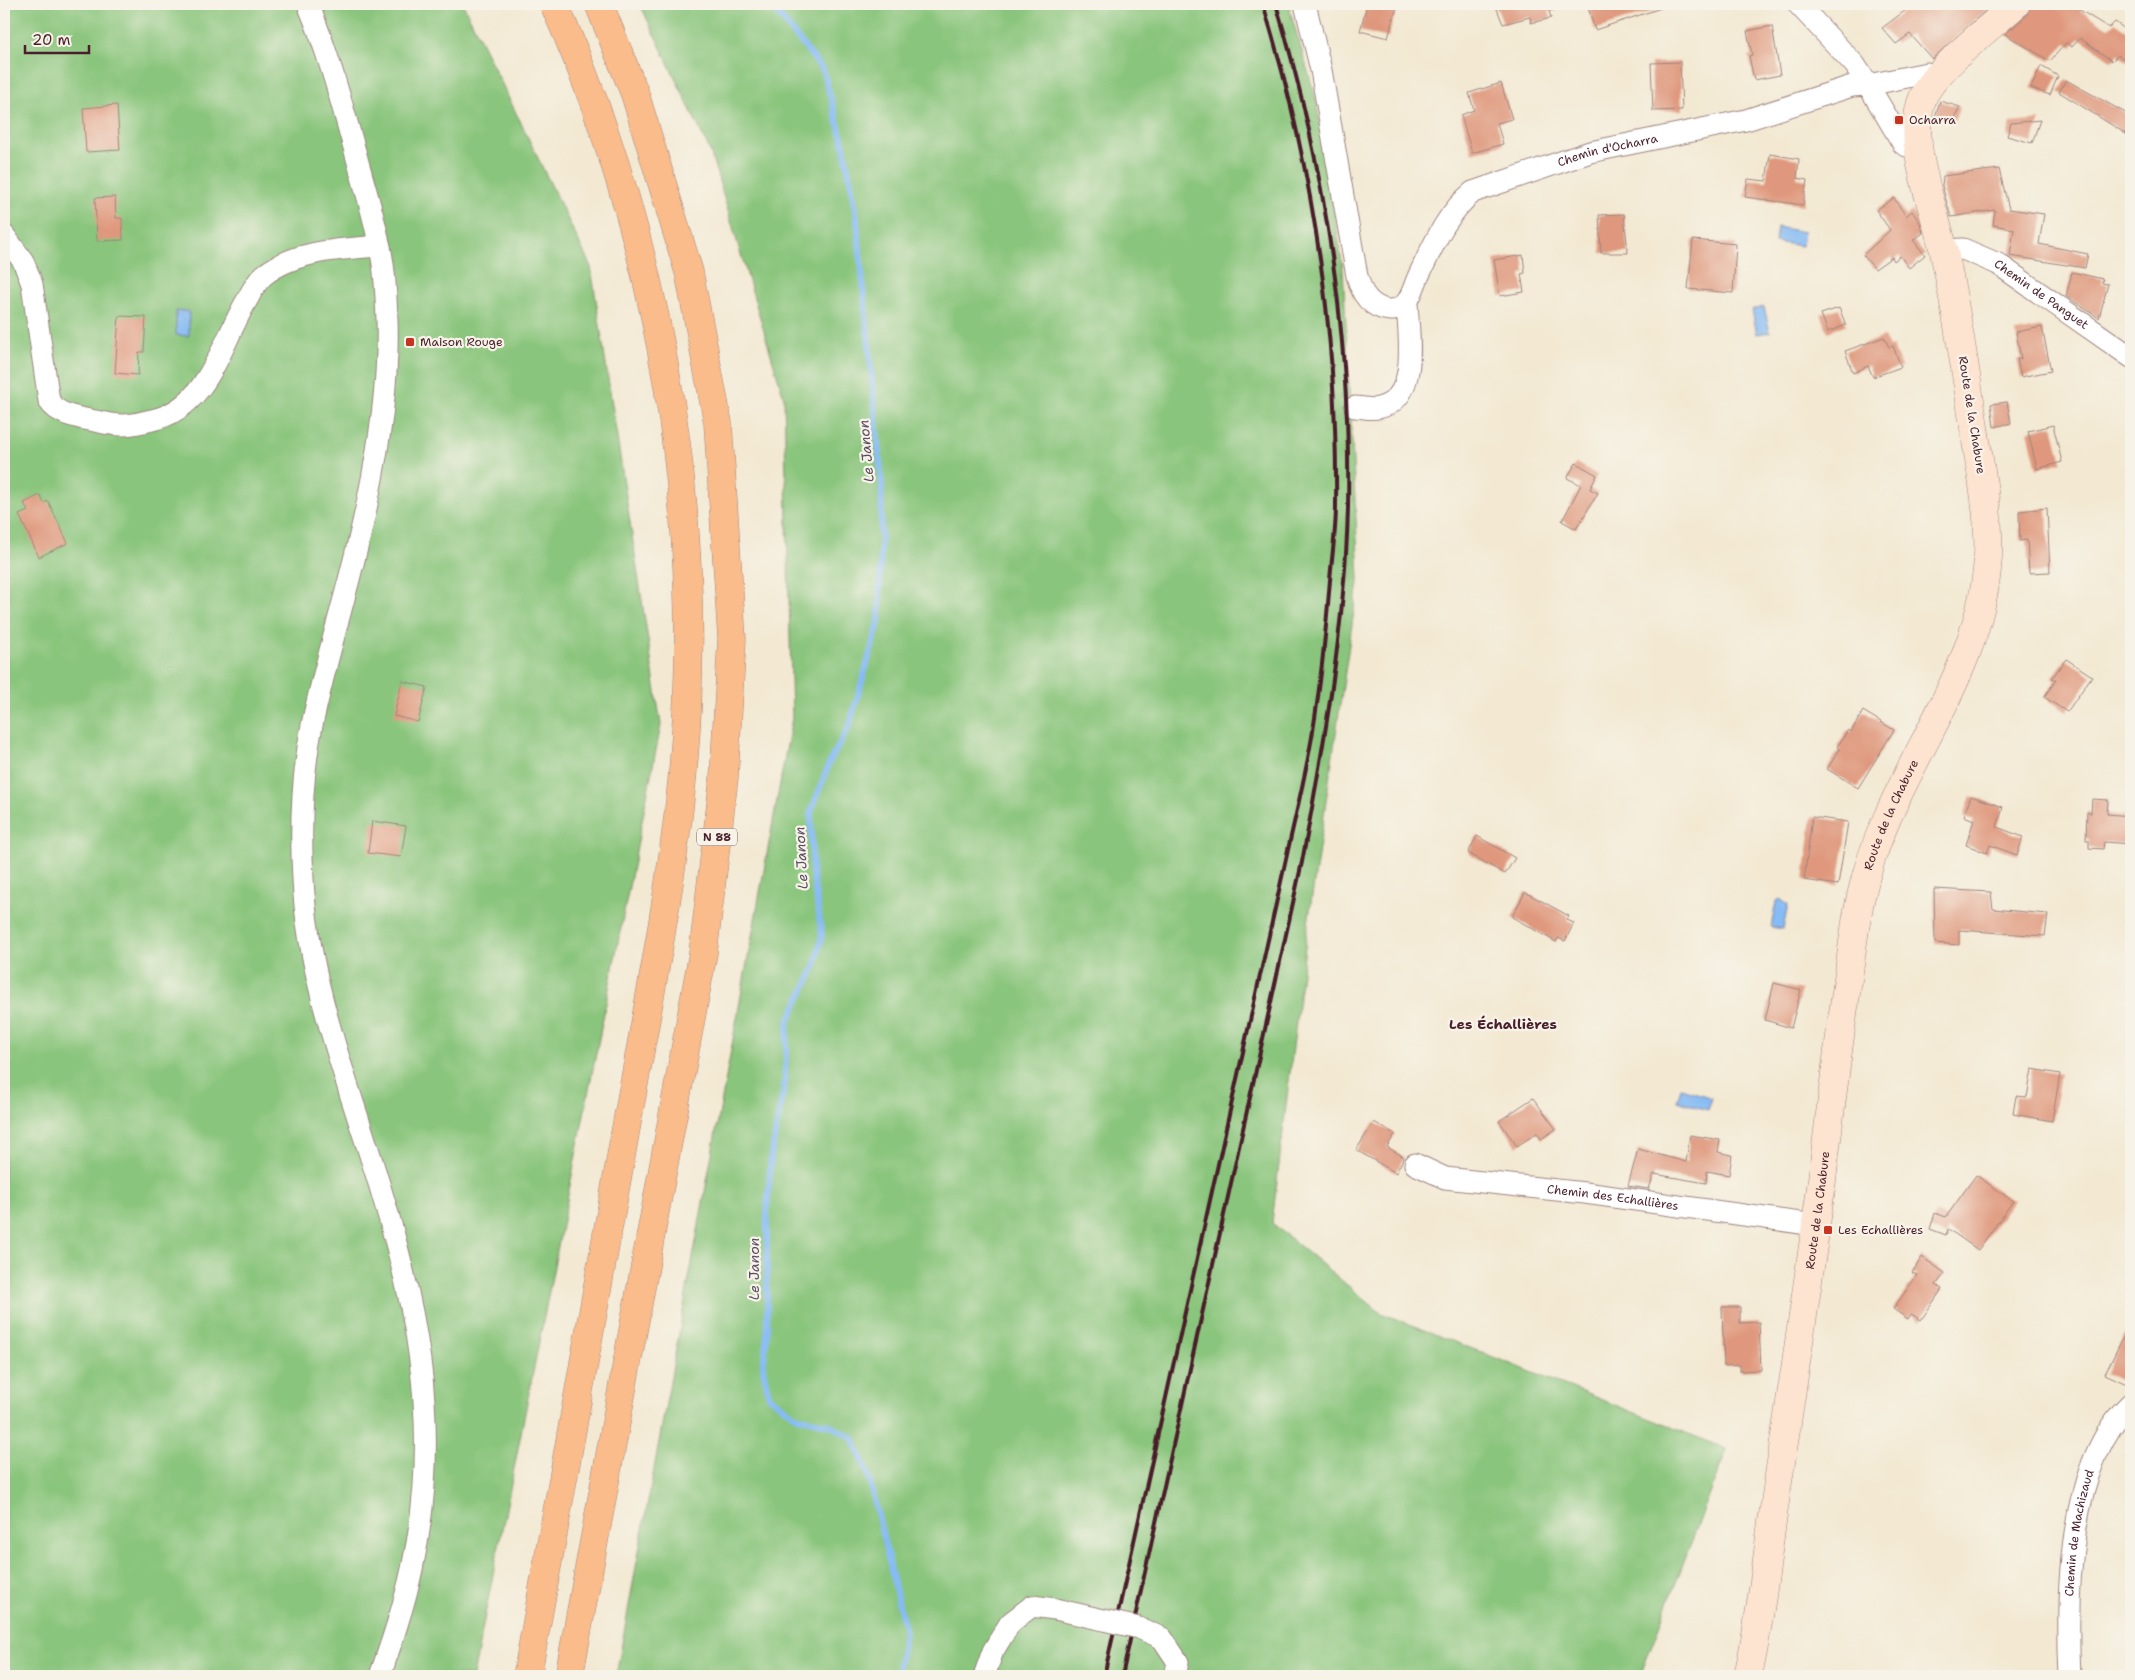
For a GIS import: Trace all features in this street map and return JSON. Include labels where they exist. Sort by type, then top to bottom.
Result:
[{"type":"highway","points":[[527,1676],[666,911],[682,780],[687,705],[688,627],[684,525],[674,422],[662,346],[646,273],[623,190],[591,94],[554,4]]},
{"type":"highway","name":"N 88","points":[[569,1676],[703,953],[724,778],[732,639],[718,423],[689,272],[636,94],[599,4]]},
{"type":"main road","name":"Route de la Chabure","points":[[1748,1676],[1786,1432],[1858,906],[1869,862],[1887,816],[1933,730],[1963,662],[1978,616],[1988,557],[1984,493],[1944,250],[1918,145],[1919,111],[1924,94],[1936,77],[2016,4]]},
{"type":"street","points":[[308,4],[336,82],[380,246],[387,321],[382,414],[368,502],[311,730],[302,810],[303,883],[314,963],[338,1057],[403,1266],[415,1321],[423,1374],[426,1436],[422,1500],[412,1567],[397,1624],[380,1676]]},
{"type":"street","points":[[1305,4],[1321,70],[1357,276],[1363,293],[1372,303],[1386,310],[1397,310],[1407,302]]},
{"type":"street","points":[[1798,4],[1854,65],[1903,144],[1907,146],[1918,145]]},
{"type":"street","name":"Chemin d'Ocharra","points":[[1355,407],[1378,408],[1391,402],[1402,392],[1408,375],[1409,362],[1407,302],[1440,231],[1458,205],[1473,192],[1590,152],[1746,120],[1852,86],[1868,85],[1927,72],[1936,77]]},
{"type":"street","points":[[4,235],[23,261],[32,284],[49,401],[59,412],[120,427],[164,417],[186,405],[207,379],[241,310],[263,276],[284,263],[308,256],[380,246]]},
{"type":"street","name":"Chemin de Panguet","points":[[1944,250],[1963,249],[1998,264],[2131,357]]},
{"type":"street","name":"Chemin des Echallières","points":[[1415,1164],[1445,1178],[1585,1193],[1815,1225]]},
{"type":"street","name":"Chemin de Machizaud","points":[[2070,1676],[2069,1598],[2071,1559],[2079,1515],[2100,1448],[2109,1429],[2131,1403]]},
{"type":"street","points":[[984,1676],[993,1651],[1010,1623],[1032,1606],[1055,1609],[1139,1628],[1162,1638],[1178,1662],[1175,1676]]},
{"type":"green space","points":[[4,4],[463,4],[591,267],[661,725],[473,1676],[4,1676]]},
{"type":"green space","points":[[640,4],[1288,4],[1316,99],[1343,268],[1359,577],[1307,930],[1272,1223],[1381,1313],[1727,1449],[1640,1676],[616,1676],[792,718],[784,398],[710,151]]},
{"type":"water","points":[[1777,227],[1804,232],[1802,246],[1775,242]]},
{"type":"water","points":[[1764,307],[1770,332],[1757,334],[1752,310]]},
{"type":"water","points":[[176,311],[189,311],[189,336],[176,335]]},
{"type":"water","points":[[1780,899],[1788,905],[1783,929],[1771,927],[1776,902]]},
{"type":"water","points":[[1681,1088],[1712,1098],[1708,1110],[1677,1101]]},
{"type":"building","points":[[1367,4],[1398,4],[1388,38],[1360,31]]},
{"type":"building","points":[[1495,4],[1557,4],[1558,9],[1549,11],[1551,18],[1531,23],[1530,17],[1503,24]]},
{"type":"building","points":[[1587,4],[1664,4],[1664,7],[1595,30]]},
{"type":"building","points":[[1914,4],[1993,4],[1932,59],[1910,34],[1896,44],[1882,28]]},
{"type":"building","points":[[2031,4],[2070,4],[2109,28],[2115,22],[2131,33],[2131,64],[2118,55],[2112,61],[2080,38],[2072,47],[2066,43],[2050,61],[2005,34],[2026,16]]},
{"type":"building","points":[[1772,26],[1780,75],[1754,80],[1749,56],[1752,55],[1747,31]]},
{"type":"building","points":[[1680,62],[1682,110],[1653,111],[1651,63]]},
{"type":"building","points":[[2041,66],[2058,76],[2050,95],[2031,88]]},
{"type":"building","points":[[2066,80],[2131,116],[2131,137],[2059,92]]},
{"type":"building","points":[[1501,83],[1512,119],[1497,123],[1503,144],[1472,153],[1461,115],[1474,110],[1469,93]]},
{"type":"building","points":[[1940,101],[1960,107],[1953,122],[1935,117]]},
{"type":"building","points":[[117,105],[120,150],[86,152],[83,108]]},
{"type":"building","points":[[2040,120],[2032,143],[2007,136],[2011,123]]},
{"type":"building","points":[[1770,154],[1799,159],[1797,178],[1807,180],[1803,205],[1745,197],[1748,179],[1766,181]]},
{"type":"building","points":[[1999,169],[2009,209],[2044,214],[2039,244],[2088,254],[2085,268],[2010,256],[2014,229],[1993,225],[1995,210],[1951,217],[1942,186],[1943,176]]},
{"type":"building","points":[[115,197],[116,218],[122,218],[123,240],[97,241],[95,198]]},
{"type":"building","points":[[1894,198],[1906,216],[1912,211],[1920,223],[1923,233],[1913,240],[1925,255],[1909,268],[1900,256],[1894,261],[1892,257],[1875,269],[1863,255],[1890,230],[1876,210]]},
{"type":"building","points":[[1624,214],[1628,253],[1601,253],[1599,215]]},
{"type":"building","points":[[1693,240],[1736,244],[1733,293],[1688,289]]},
{"type":"building","points":[[1523,255],[1525,273],[1521,274],[1524,292],[1500,296],[1494,260]]},
{"type":"building","points":[[2072,272],[2103,279],[2102,283],[2108,284],[2099,318],[2066,296]]},
{"type":"building","points":[[1839,308],[1846,325],[1828,332],[1821,314]]},
{"type":"building","points":[[119,316],[146,317],[144,352],[139,352],[138,375],[115,373]]},
{"type":"building","points":[[2042,327],[2051,371],[2021,377],[2017,359],[2021,359],[2016,332]]},
{"type":"building","points":[[1884,337],[1889,347],[1893,346],[1901,367],[1873,377],[1868,366],[1853,373],[1845,351]]},
{"type":"building","points":[[2007,402],[2011,423],[1994,427],[1991,404]]},
{"type":"building","points":[[2053,425],[2062,462],[2037,469],[2028,431]]},
{"type":"building","points":[[1576,463],[1597,475],[1590,489],[1598,493],[1576,529],[1562,521],[1581,485],[1567,478]]},
{"type":"building","points":[[40,495],[44,503],[48,501],[68,543],[39,557],[19,515],[28,511],[24,503]]},
{"type":"building","points":[[2047,508],[2050,572],[2029,573],[2027,540],[2020,541],[2019,511]]},
{"type":"building","points":[[2066,659],[2092,676],[2067,712],[2044,697],[2056,680],[2052,678]]},
{"type":"building","points":[[402,681],[427,687],[418,722],[394,716]]},
{"type":"building","points":[[1863,711],[1894,730],[1858,788],[1827,769],[1840,749],[1837,747],[1848,730],[1851,732]]},
{"type":"building","points":[[1971,796],[2003,807],[1997,827],[2023,837],[2017,855],[1990,845],[1987,853],[1966,845],[1974,820],[1964,816]]},
{"type":"building","points":[[2092,799],[2108,800],[2107,814],[2131,816],[2131,844],[2104,842],[2103,849],[2089,848],[2089,840],[2086,840],[2087,812],[2091,813]]},
{"type":"building","points":[[1812,817],[1848,822],[1838,885],[1804,880]]},
{"type":"building","points":[[372,821],[406,826],[401,857],[368,853]]},
{"type":"building","points":[[1477,836],[1515,858],[1505,874],[1468,853]]},
{"type":"building","points":[[1934,889],[1991,892],[1993,909],[2048,914],[2045,936],[1959,930],[1959,945],[1935,943]]},
{"type":"building","points":[[1525,892],[1569,916],[1567,920],[1574,923],[1565,941],[1558,938],[1556,942],[1512,917]]},
{"type":"building","points":[[1774,983],[1801,990],[1791,1028],[1765,1020]]},
{"type":"building","points":[[2032,1069],[2060,1074],[2052,1121],[2013,1114],[2016,1096],[2027,1097]]},
{"type":"building","points":[[1533,1098],[1556,1129],[1541,1139],[1537,1133],[1517,1146],[1499,1121]]},
{"type":"building","points":[[1374,1122],[1395,1134],[1387,1147],[1404,1157],[1396,1173],[1356,1150]]},
{"type":"building","points":[[1690,1135],[1720,1140],[1718,1152],[1732,1155],[1729,1175],[1707,1171],[1706,1183],[1654,1174],[1649,1189],[1628,1186],[1638,1149],[1686,1162]]},
{"type":"building","points":[[1976,1175],[2013,1201],[1978,1250],[1948,1229],[1946,1235],[1930,1229],[1935,1213],[1946,1217]]},
{"type":"building","points":[[1922,1257],[1945,1273],[1936,1285],[1942,1289],[1921,1320],[1911,1314],[1908,1319],[1893,1309],[1917,1275],[1912,1273]]},
{"type":"building","points":[[1722,1307],[1740,1307],[1740,1323],[1759,1322],[1761,1370],[1740,1371],[1740,1365],[1724,1366]]},
{"type":"building","points":[[2131,1321],[2131,1386],[2105,1374]]},
{"type":"waterway","name":"Le Janon","points":[[770,4],[823,70],[843,142],[856,210],[882,483],[879,622],[849,727],[830,761],[811,812],[812,871],[822,935],[815,967],[788,1022],[784,1087],[771,1156],[767,1210],[767,1334],[763,1369],[769,1396],[795,1416],[830,1425],[853,1438],[868,1474],[905,1630],[897,1676]]},
{"type":"railway","points":[[1104,1676],[1304,779],[1321,674],[1335,534],[1335,442],[1332,378],[1319,252],[1309,189],[1296,127],[1281,65],[1263,4]]},
{"type":"railway","points":[[1122,1676],[1302,862],[1332,686],[1343,597],[1348,508],[1348,444],[1339,316],[1321,190],[1308,127],[1276,4]]},
{"type":"place","name":"Ocharra","points":[[1899,120]]},
{"type":"place","name":"Maison Rouge","points":[[410,342]]},
{"type":"place","name":"Les Echallières","points":[[1828,1230]]},
{"type":"district","name":"Les Échallières","points":[[1503,1024]]}]
